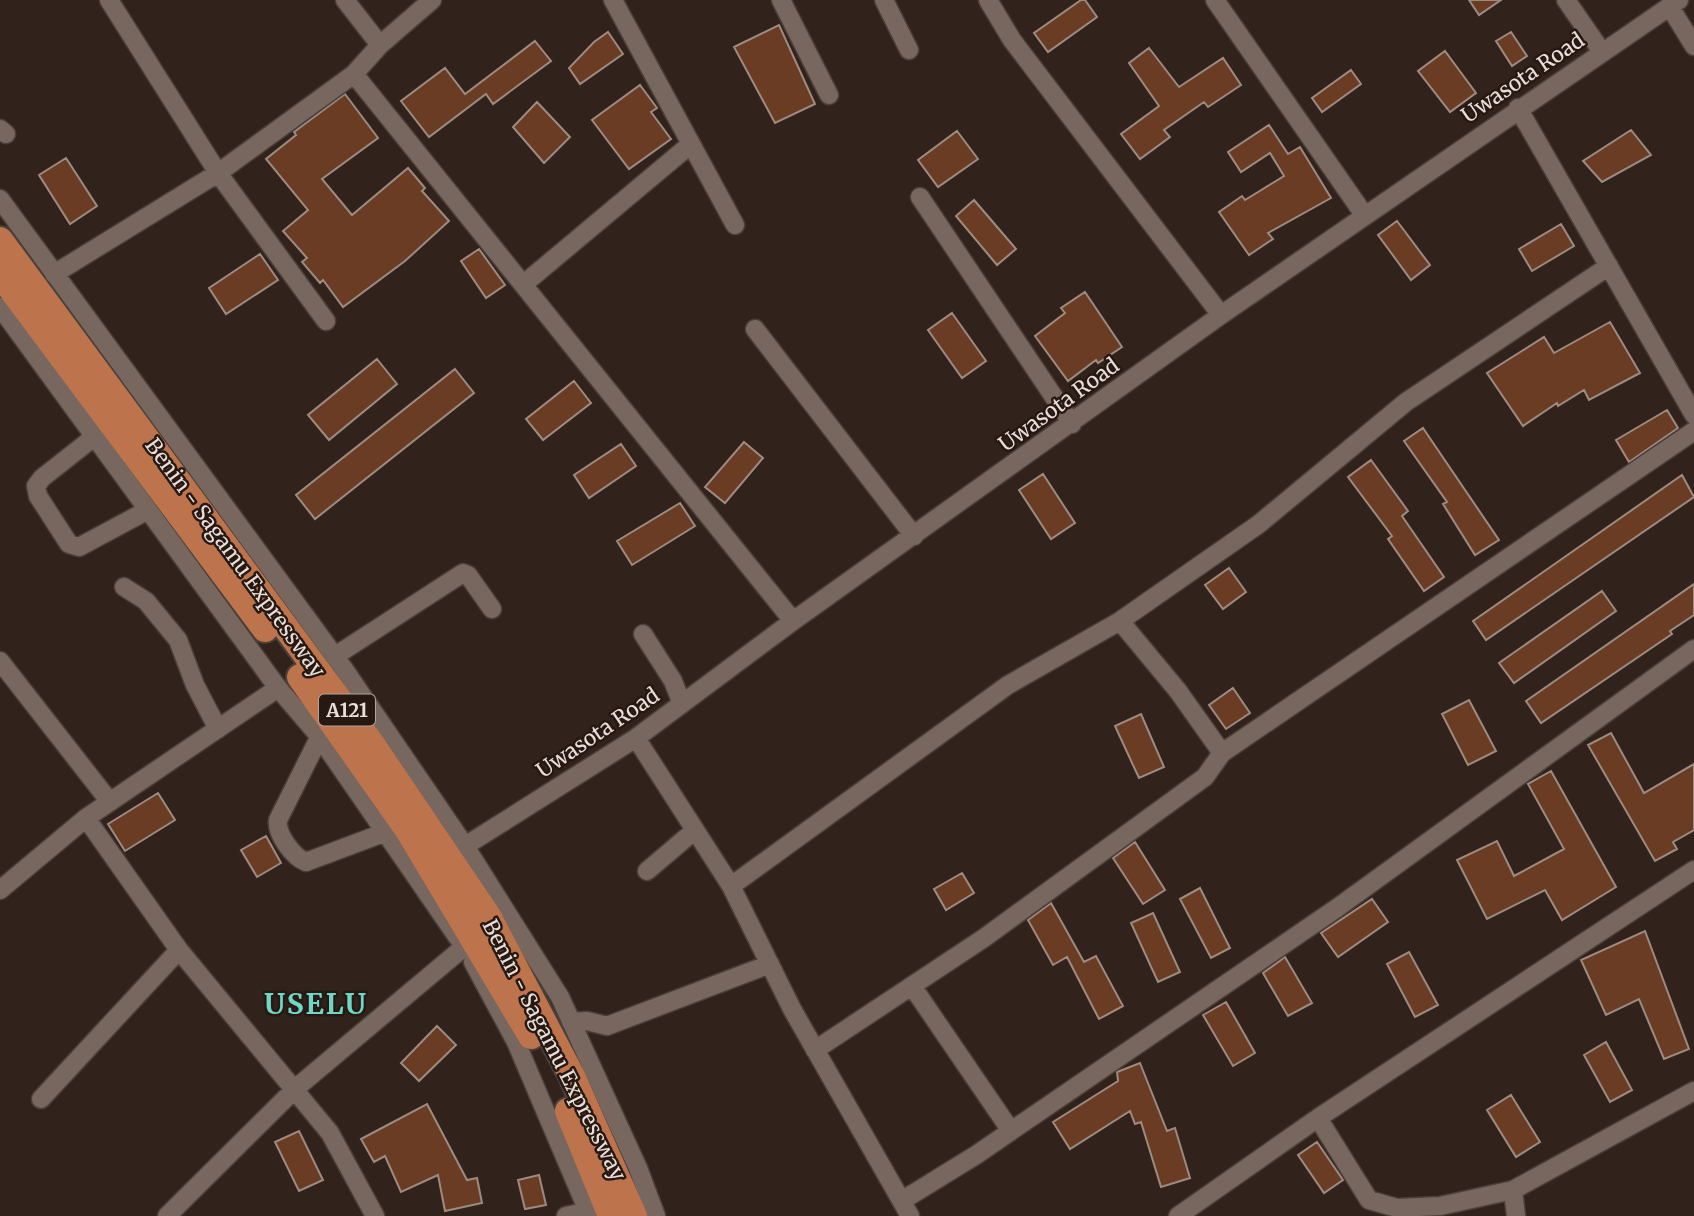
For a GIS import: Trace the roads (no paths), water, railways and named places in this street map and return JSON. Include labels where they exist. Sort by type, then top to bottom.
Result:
[{"type":"highway","name":"Benin - Sagamu Expressway","points":[[0,240],[371,743],[488,916],[572,1076],[634,1216]]},
{"type":"highway","name":"A121","points":[[0,274],[325,728],[408,830],[506,989],[552,1076],[597,1214]]},
{"type":"street","points":[[109,0],[218,173],[326,321]]},
{"type":"street","points":[[345,0],[380,46]]},
{"type":"street","points":[[54,274],[218,173],[354,74],[380,46],[432,0]]},
{"type":"street","points":[[613,0],[735,225]]},
{"type":"street","points":[[781,0],[829,94]]},
{"type":"street","points":[[884,0],[909,50]]},
{"type":"street","points":[[988,0],[1012,40],[1221,315]]},
{"type":"street","points":[[1215,0],[1365,215]]},
{"type":"street","points":[[1566,0],[1602,52]]},
{"type":"street","points":[[1674,4],[1694,46]]},
{"type":"street","name":"Uwasota Road","points":[[465,846],[636,738],[793,621],[1221,315],[1517,108],[1674,4]]},
{"type":"street","points":[[354,74],[793,621]]},
{"type":"street","points":[[1517,108],[1694,415]]},
{"type":"street","points":[[524,283],[691,144]]},
{"type":"street","points":[[920,197],[1072,424]]},
{"type":"street","points":[[0,199],[335,656],[465,846],[560,998],[638,1168],[656,1216]]},
{"type":"street","points":[[732,886],[1008,685],[1119,621],[1259,524],[1406,402],[1609,266]]},
{"type":"street","points":[[0,307],[278,688],[325,728],[386,832],[464,947],[516,1042],[597,1214],[566,1216]]},
{"type":"street","points":[[755,328],[914,536]]},
{"type":"street","points":[[815,1050],[984,938],[1205,777],[1223,753],[1694,431]]},
{"type":"street","points":[[94,437],[42,478],[36,486],[38,496],[69,544],[79,547],[90,544],[148,510]]},
{"type":"street","points":[[335,656],[463,573],[468,575],[492,609]]},
{"type":"street","points":[[124,587],[146,601],[178,640],[195,685],[218,729]]},
{"type":"street","points":[[1119,621],[1178,691],[1223,753]]},
{"type":"street","points":[[643,634],[673,681],[682,704]]},
{"type":"street","points":[[636,738],[732,886],[815,1050],[906,1208],[1011,1131],[1337,908],[1694,649]]},
{"type":"street","points":[[0,661],[110,802]]},
{"type":"street","points":[[0,890],[86,818],[278,688]]},
{"type":"street","points":[[325,728],[278,820],[278,830],[299,859],[306,862],[386,832]]},
{"type":"street","points":[[86,818],[179,950],[296,1088],[330,1133],[375,1216]]},
{"type":"street","points":[[647,871],[694,831]]},
{"type":"street","points":[[1178,1216],[1318,1118],[1694,870]]},
{"type":"street","points":[[167,1216],[296,1088],[464,947]]},
{"type":"street","points":[[40,1099],[179,950]]},
{"type":"street","points":[[571,1022],[587,1021],[607,1026],[770,964]]},
{"type":"street","points":[[912,986],[978,1078],[1011,1131]]},
{"type":"street","points":[[1318,1118],[1369,1200],[1398,1208],[1440,1206],[1513,1190],[1694,1091]]},
{"type":"street","points":[[1513,1190],[1516,1216]]},
{"type":"district","name":"USELU","points":[[316,1004]]}]
